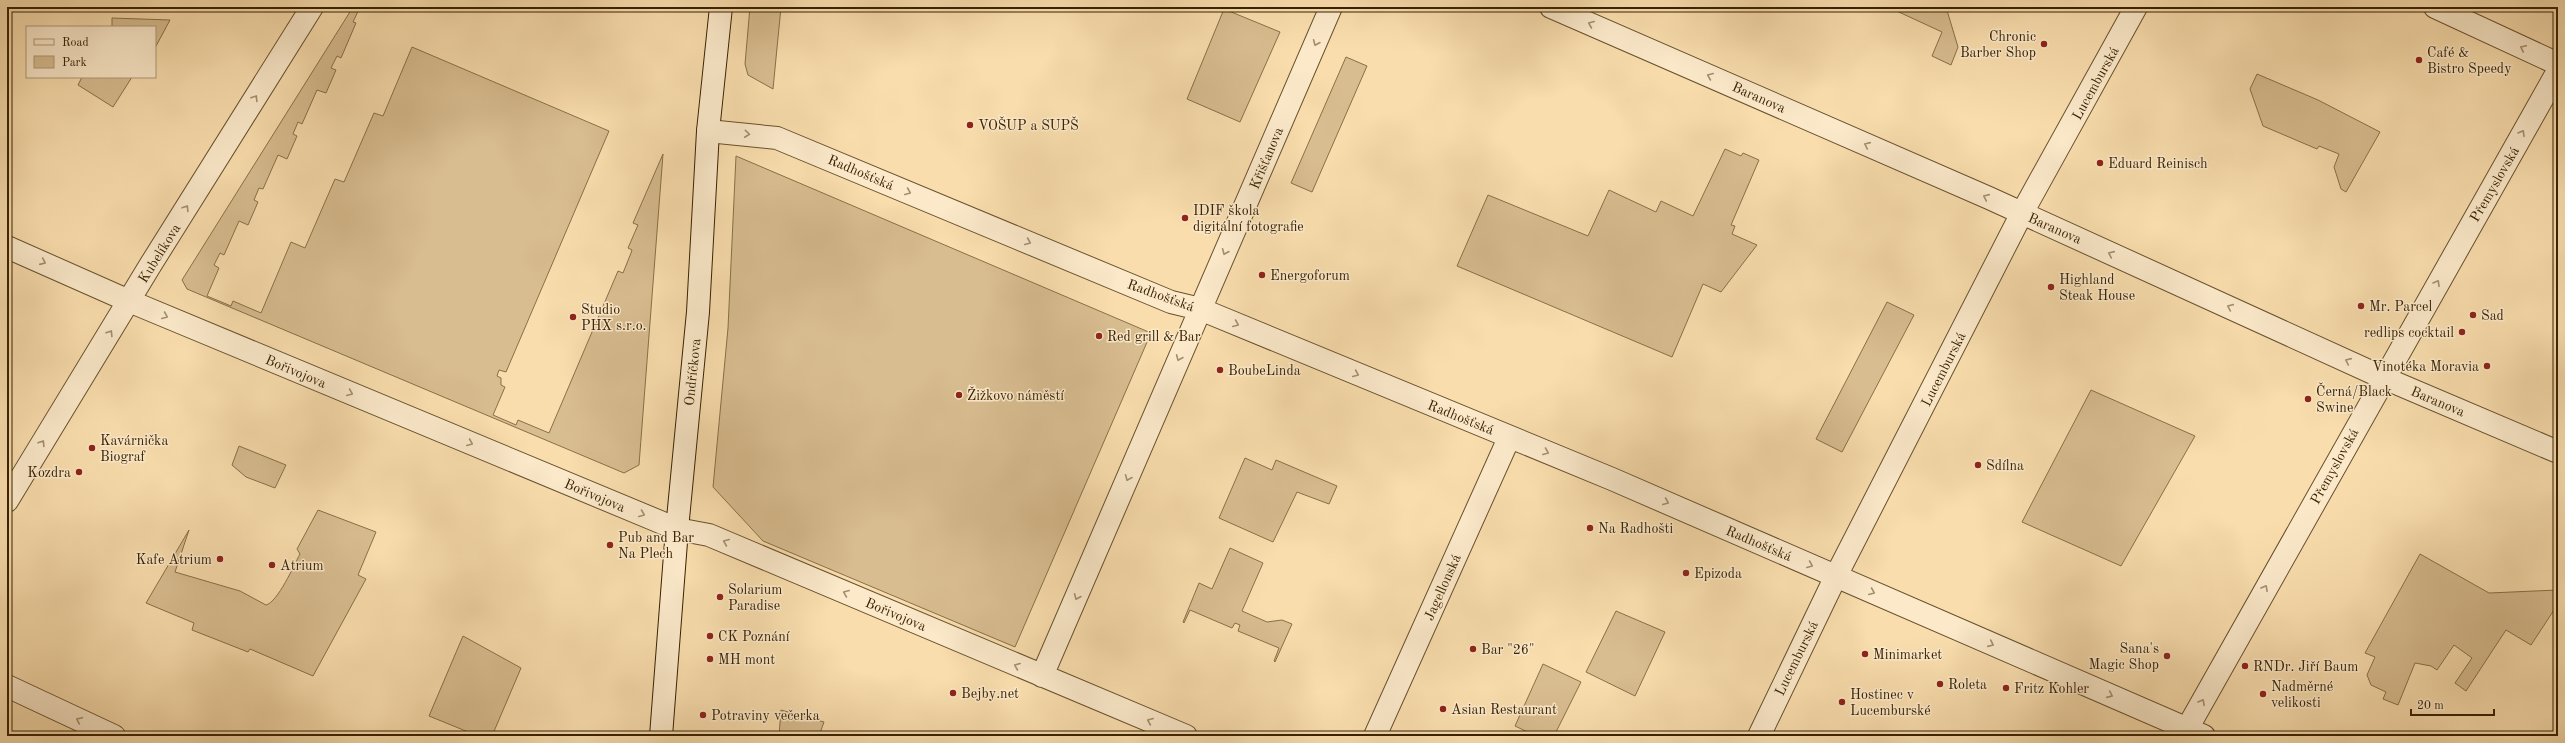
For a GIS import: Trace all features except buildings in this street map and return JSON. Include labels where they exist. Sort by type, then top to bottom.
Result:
[{"type":"street","name":"Kubelíkova","points":[[7,501],[129,301],[312,7]]},
{"type":"street","name":"Ondříčkova","points":[[661,736],[677,529],[698,312],[708,131],[721,7]]},
{"type":"street","name":"Křišťanova","points":[[1200,310],[1331,7]]},
{"type":"street","name":"Baranova","points":[[1551,7],[2022,214],[2384,378],[2558,452]]},
{"type":"street","name":"Lucemburská","points":[[1759,736],[1836,576],[2022,214],[2136,7]]},
{"type":"street","points":[[2435,7],[2558,64]]},
{"type":"street","name":"Přemyslovská","points":[[2191,734],[2384,378],[2558,71]]},
{"type":"street","name":"Radhošťská","points":[[708,131],[778,138],[1171,302],[1200,310],[1612,479],[1836,576],[2191,734]]},
{"type":"street","name":"Bořivojova","points":[[7,247],[129,301],[677,529],[709,535],[1186,736]]},
{"type":"street","points":[[1042,676],[1200,310]]},
{"type":"street","name":"Jagellonská","points":[[1375,736],[1509,438]]},
{"type":"street","points":[[7,686],[114,736]]},
{"type":"green space","points":[[353,7],[360,7],[353,22],[356,23],[341,58],[337,56],[331,68],[336,70],[326,93],[317,90],[302,124],[298,122],[293,134],[297,136],[287,159],[278,155],[263,189],[259,188],[254,200],[258,202],[248,225],[239,221],[224,255],[220,253],[214,265],[219,268],[207,296],[231,306],[233,301],[261,313],[291,242],[305,248],[335,179],[344,182],[374,113],[383,116],[412,47],[609,131],[506,372],[499,370],[497,376],[501,378],[501,385],[505,387],[493,415],[516,425],[518,420],[549,433],[618,271],[623,273],[632,250],[628,248],[638,225],[633,223],[663,154],[639,465],[624,473],[187,289],[182,280]]},
{"type":"green space","points":[[750,7],[781,7],[773,89],[748,75],[745,64]]},
{"type":"green space","points":[[1888,7],[1946,7],[1958,47],[1951,65],[1932,56],[1942,32]]},
{"type":"green space","points":[[1224,9],[1280,32],[1240,122],[1187,99]]},
{"type":"green space","points":[[112,18],[170,20],[156,46],[156,26],[112,26]]},
{"type":"green space","points":[[1346,57],[1367,66],[1312,192],[1291,183]]},
{"type":"green space","points":[[2257,74],[2318,100],[2380,132],[2346,192],[2341,189],[2334,167],[2339,154],[2319,146],[2317,149],[2263,126],[2250,89]]},
{"type":"green space","points":[[82,78],[131,78],[113,107],[78,85]]},
{"type":"green space","points":[[1725,149],[1741,156],[1743,153],[1759,160],[1731,225],[1735,226],[1732,234],[1757,245],[1721,292],[1703,284],[1672,357],[1457,266],[1488,195],[1588,236],[1609,190],[1656,212],[1661,201],[1693,216]]},
{"type":"green space","points":[[736,156],[1151,333],[1015,647],[763,541],[713,487],[728,328]]},
{"type":"green space","points":[[1887,302],[1914,315],[1842,452],[1816,439]]},
{"type":"green space","points":[[2091,390],[2195,436],[2121,566],[2022,522]]},
{"type":"green space","points":[[239,446],[286,465],[275,488],[246,477],[232,465]]},
{"type":"green space","points":[[1245,458],[1272,470],[1276,460],[1337,486],[1329,504],[1297,492],[1273,542],[1219,518]]},
{"type":"green space","points":[[318,510],[376,532],[358,575],[366,579],[313,676],[250,649],[248,652],[192,630],[194,623],[146,603],[189,530],[175,572],[240,591],[266,605],[276,597],[285,582],[300,554],[297,549]]},
{"type":"green space","points":[[1230,548],[1263,563],[1242,611],[1267,622],[1282,620],[1292,624],[1275,662],[1274,661],[1279,648],[1238,631],[1240,625],[1235,623],[1232,628],[1190,610],[1184,623],[1183,622],[1199,583],[1212,589]]},
{"type":"green space","points":[[2420,554],[2489,593],[2558,590],[2558,604],[2531,645],[2506,630],[2466,691],[2455,683],[2472,658],[2454,645],[2437,670],[2431,666],[2415,663],[2398,705],[2383,699],[2386,692],[2371,685],[2367,675],[2375,657],[2365,653]]},
{"type":"green space","points":[[1616,611],[1665,632],[1635,696],[1586,672]]},
{"type":"green space","points":[[463,636],[521,668],[492,736],[478,736],[429,716]]},
{"type":"green space","points":[[1543,664],[1581,682],[1554,736],[1536,736],[1515,726]]},
{"type":"green space","points":[[781,710],[824,722],[819,736],[779,736]]},
{"type":"place","name":"Chronic Barber Shop","points":[[2044,44]]},
{"type":"place","name":"Café & Bistro Speedy","points":[[2419,60]]},
{"type":"place","name":"VOŠUP a SUPŠ","points":[[970,125]]},
{"type":"place","name":"Eduard Reinisch","points":[[2100,163]]},
{"type":"place","name":"IDIF škola digitální fotografie","points":[[1185,218]]},
{"type":"place","name":"Energoforum","points":[[1262,275]]},
{"type":"place","name":"Highland Steak House","points":[[2051,287]]},
{"type":"place","name":"Mr. Parcel","points":[[2361,306]]},
{"type":"place","name":"Sad","points":[[2473,315]]},
{"type":"place","name":"Studio PHX s.r.o.","points":[[573,317]]},
{"type":"place","name":"redlips cocktail","points":[[2462,332]]},
{"type":"place","name":"Red grill & Bar","points":[[1099,336]]},
{"type":"place","name":"Vinotéka Moravia","points":[[2487,366]]},
{"type":"place","name":"BoubeLinda","points":[[1220,370]]},
{"type":"place","name":"Žižkovo náměstí","points":[[959,395]]},
{"type":"place","name":"Černá/Black Swine","points":[[2308,399]]},
{"type":"place","name":"Kavárnička Biograf","points":[[92,448]]},
{"type":"place","name":"Sdílna","points":[[1978,465]]},
{"type":"place","name":"Kozdra","points":[[79,472]]},
{"type":"place","name":"Na Radhošti","points":[[1590,528]]},
{"type":"place","name":"Pub and Bar Na Plech","points":[[610,545]]},
{"type":"place","name":"Kafe Atrium","points":[[220,559]]},
{"type":"place","name":"Atrium","points":[[272,565]]},
{"type":"place","name":"Epizoda","points":[[1686,573]]},
{"type":"place","name":"Solarium Paradise","points":[[720,597]]},
{"type":"place","name":"CK Poznání","points":[[710,636]]},
{"type":"place","name":"Bar \"26\"","points":[[1473,649]]},
{"type":"place","name":"Minimarket","points":[[1865,654]]},
{"type":"place","name":"Sana's Magic Shop","points":[[2167,656]]},
{"type":"place","name":"MH mont","points":[[710,659]]},
{"type":"place","name":"RNDr. Jiří Baum","points":[[2245,666]]},
{"type":"place","name":"Roleta","points":[[1940,684]]},
{"type":"place","name":"Fritz Kohler","points":[[2006,688]]},
{"type":"place","name":"Bejby.net","points":[[953,693]]},
{"type":"place","name":"Nadměrné velikosti","points":[[2263,694]]},
{"type":"place","name":"Hostinec v Lucemburské","points":[[1842,702]]},
{"type":"place","name":"Asian Restaurant","points":[[1443,709]]},
{"type":"place","name":"Potraviny večerka","points":[[703,715]]}]
